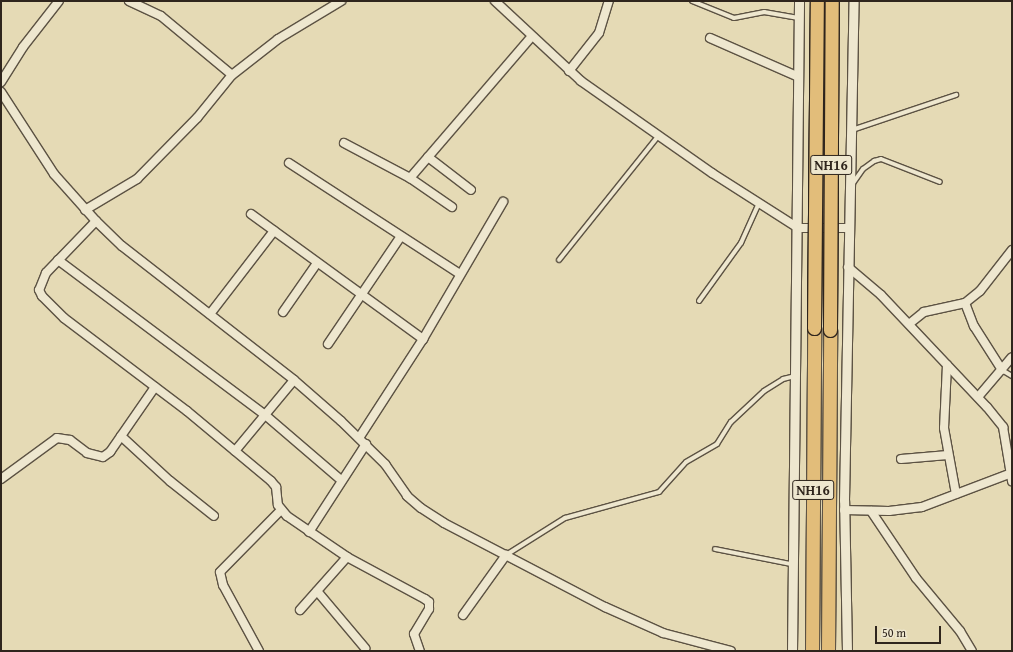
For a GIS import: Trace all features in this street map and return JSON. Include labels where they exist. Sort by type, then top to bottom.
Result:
[{"type":"highway","name":"NH16","points":[[812,651],[817,1]]},
{"type":"highway","name":"NH16","points":[[828,651],[832,1]]},
{"type":"street","points":[[1,82],[23,47],[59,1]]},
{"type":"street","points":[[129,1],[161,16],[232,75]]},
{"type":"street","points":[[86,210],[137,179],[197,118],[232,75],[278,39],[341,1]]},
{"type":"street","points":[[495,1],[569,71],[658,135],[798,228],[849,228]]},
{"type":"street","points":[[569,71],[599,33],[609,1]]},
{"type":"street","points":[[792,651],[791,564],[798,228],[799,1]]},
{"type":"street","points":[[847,651],[844,510],[854,1]]},
{"type":"street","points":[[410,178],[532,36]]},
{"type":"street","points":[[710,38],[799,77]]},
{"type":"street","points":[[1,92],[54,174],[96,221],[122,246],[294,380],[366,444],[385,464],[407,496],[421,508],[444,523],[605,607],[663,633],[731,651]]},
{"type":"street","points":[[344,143],[410,178],[452,207]]},
{"type":"street","points":[[428,157],[471,190]]},
{"type":"street","points":[[288,163],[460,274]]},
{"type":"street","points":[[359,438],[423,339],[503,202]]},
{"type":"street","points":[[251,214],[423,339]]},
{"type":"street","points":[[96,221],[58,260],[41,282],[39,290],[42,296],[64,318],[155,387],[235,451],[276,487],[281,510],[309,532],[347,557],[429,602],[429,609],[414,634],[420,651]]},
{"type":"street","points":[[210,314],[274,231]]},
{"type":"street","points":[[328,344],[401,236]]},
{"type":"street","points":[[909,324],[924,312],[965,303],[980,291],[1012,250]]},
{"type":"street","points":[[58,260],[264,414],[341,480]]},
{"type":"street","points":[[283,312],[317,262]]},
{"type":"street","points":[[848,267],[881,295],[978,397],[1002,427],[1012,433]]},
{"type":"street","points":[[965,303],[974,326],[1002,370]]},
{"type":"street","points":[[978,397],[1012,357]]},
{"type":"street","points":[[947,365],[944,428],[956,494]]},
{"type":"street","points":[[235,451],[264,414],[294,380]]},
{"type":"street","points":[[1,479],[57,438],[70,440],[87,453],[103,457],[110,452],[155,387]]},
{"type":"street","points":[[844,510],[871,511],[922,507],[956,494],[1010,478],[1002,427]]},
{"type":"street","points":[[121,436],[170,482],[214,516]]},
{"type":"street","points":[[309,532],[341,480],[366,444]]},
{"type":"street","points":[[901,459],[948,456]]},
{"type":"street","points":[[259,651],[223,585],[220,572],[281,510]]},
{"type":"street","points":[[871,511],[916,578],[960,631],[972,651]]},
{"type":"street","points":[[463,615],[506,555]]},
{"type":"street","points":[[300,610],[347,557]]},
{"type":"street","points":[[317,591],[365,648]]},
{"type":"lane","points":[[692,1],[734,18],[764,12],[799,18]]},
{"type":"lane","points":[[852,130],[956,95]]},
{"type":"lane","points":[[559,260],[658,135]]},
{"type":"lane","points":[[850,187],[863,169],[874,161],[881,159],[940,182]]},
{"type":"lane","points":[[698,301],[740,243],[759,202]]},
{"type":"lane","points":[[1002,370],[1012,376]]},
{"type":"lane","points":[[506,555],[566,518],[659,492],[686,462],[717,444],[731,422],[764,391],[783,379],[795,376]]},
{"type":"lane","points":[[715,549],[791,564]]}]
